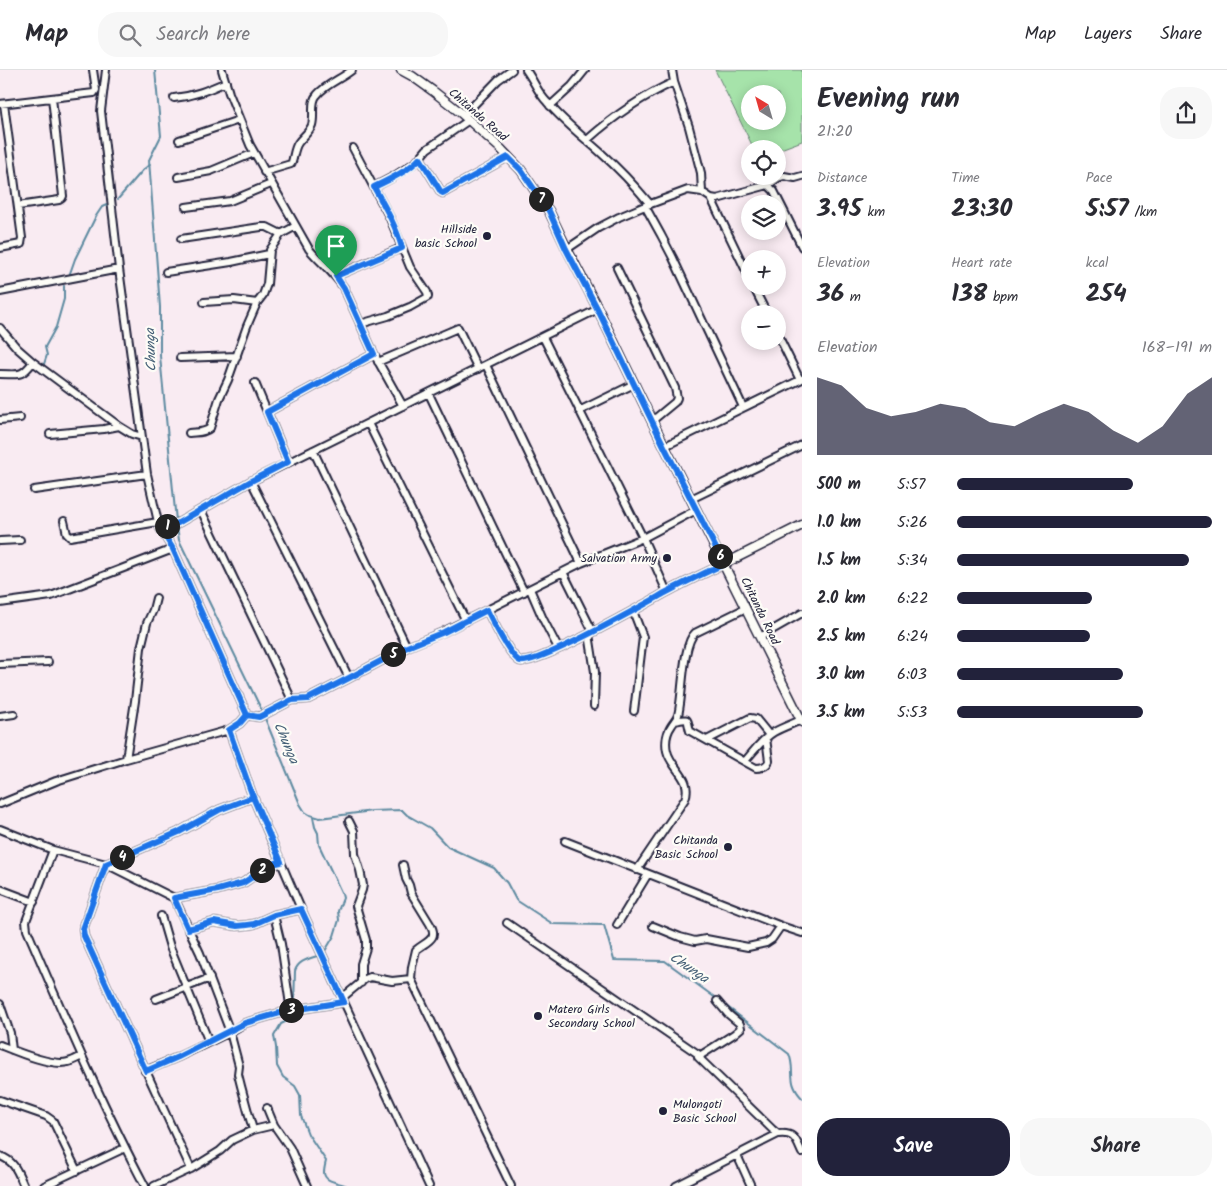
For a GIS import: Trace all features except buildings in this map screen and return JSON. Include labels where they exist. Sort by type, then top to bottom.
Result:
[{"type":"street","points":[[0,248],[22,244],[2,104],[94,93],[96,90],[93,70]]},
{"type":"street","points":[[106,70],[101,111],[119,269],[147,474],[159,525],[173,549],[247,715]]},
{"type":"street","points":[[222,70],[239,120],[264,172],[309,249],[336,276],[344,288],[374,354],[403,406]]},
{"type":"street","points":[[264,172],[291,164],[295,155],[296,145],[311,126],[315,96],[352,70]]},
{"type":"street","name":"Chitanda Road","points":[[401,70],[468,116],[521,170],[549,211],[566,249],[802,721]]},
{"type":"street","points":[[374,187],[393,178],[420,158],[427,149],[468,116],[498,80],[512,70]]},
{"type":"street","points":[[526,70],[550,106],[638,189],[648,205],[743,407]]},
{"type":"street","points":[[550,106],[572,86],[585,70]]},
{"type":"street","points":[[672,70],[701,173],[702,192]]},
{"type":"street","points":[[174,98],[199,94],[226,82]]},
{"type":"street","points":[[587,140],[609,121],[643,98],[674,82]]},
{"type":"street","points":[[18,206],[59,200],[64,196],[52,98]]},
{"type":"street","points":[[179,140],[239,120]]},
{"type":"street","points":[[354,148],[390,218],[410,267],[427,292],[428,297],[388,316],[360,324]]},
{"type":"street","points":[[178,177],[211,170],[254,153]]},
{"type":"street","points":[[420,158],[443,193],[508,157]]},
{"type":"street","points":[[786,176],[795,178],[802,176]]},
{"type":"street","points":[[186,207],[214,202],[230,202],[271,184]]},
{"type":"street","points":[[566,249],[619,217],[688,190],[702,192],[711,198],[717,199],[768,185],[774,191],[802,247]]},
{"type":"street","points":[[711,198],[741,260]]},
{"type":"street","points":[[189,432],[203,432],[210,428],[247,326],[267,284],[270,250],[281,234],[296,226]]},
{"type":"street","points":[[181,239],[260,227],[266,227],[281,234]]},
{"type":"street","points":[[336,276],[402,248]]},
{"type":"street","points":[[166,272],[269,254]]},
{"type":"street","points":[[617,268],[675,388],[677,398],[675,402],[652,421]]},
{"type":"street","points":[[0,292],[119,269]]},
{"type":"street","points":[[204,302],[234,300],[257,303]]},
{"type":"street","points":[[64,521],[67,534],[70,537],[175,523],[288,462],[598,310]]},
{"type":"street","points":[[0,328],[17,348],[33,362],[118,426],[142,437]]},
{"type":"street","points":[[378,362],[458,328],[478,369]]},
{"type":"street","points":[[543,337],[643,538],[667,592]]},
{"type":"street","points":[[664,446],[801,379],[786,350]]},
{"type":"street","points":[[267,412],[374,354]]},
{"type":"street","points":[[180,358],[237,356]]},
{"type":"street","points":[[0,374],[20,374],[33,362]]},
{"type":"street","points":[[486,365],[581,563]]},
{"type":"street","points":[[255,383],[288,462]]},
{"type":"street","points":[[579,411],[634,384]]},
{"type":"street","points":[[428,394],[558,648]]},
{"type":"street","points":[[0,420],[20,418]]},
{"type":"street","points":[[368,423],[466,621]]},
{"type":"street","points":[[50,434],[118,426]]},
{"type":"street","points":[[691,499],[802,445]]},
{"type":"street","points":[[313,450],[407,647]]},
{"type":"street","points":[[34,490],[147,474]]},
{"type":"street","points":[[251,481],[349,678]]},
{"type":"street","points":[[201,510],[292,700]]},
{"type":"street","points":[[247,715],[259,717],[292,700],[308,699],[407,647],[444,632],[581,563],[643,538],[696,510]]},
{"type":"street","points":[[487,610],[515,658],[519,661],[525,661],[541,657],[802,525]]},
{"type":"street","points":[[0,541],[20,540]]},
{"type":"street","points":[[0,603],[51,596],[173,549]]},
{"type":"street","points":[[563,572],[591,633],[595,672],[594,706]]},
{"type":"street","points":[[126,759],[141,648],[147,622],[156,598]]},
{"type":"street","points":[[637,870],[685,799],[687,792],[685,780],[668,756],[666,740],[668,731],[678,716],[684,669],[692,635],[746,608]]},
{"type":"street","points":[[633,611],[644,637],[634,712]]},
{"type":"street","points":[[760,637],[802,613]]},
{"type":"street","points":[[0,664],[48,662]]},
{"type":"street","points":[[0,716],[14,714]]},
{"type":"street","points":[[0,804],[56,781],[229,730],[240,723],[247,715]]},
{"type":"street","points":[[675,721],[688,720],[690,731],[756,768],[760,768],[768,763],[768,736],[756,719],[753,718],[708,740]]},
{"type":"street","points":[[745,761],[768,736],[780,729],[802,721]]},
{"type":"street","points":[[229,730],[253,797],[301,909],[429,1186]]},
{"type":"street","points":[[191,1169],[84,936],[83,929],[106,864],[179,832],[219,810],[253,797]]},
{"type":"street","points":[[348,821],[354,831],[355,854],[363,884],[356,906],[366,940],[366,948],[361,964],[361,983]]},
{"type":"street","points":[[0,829],[53,850],[106,864],[174,898],[218,890],[243,883],[272,864],[281,862]]},
{"type":"street","points":[[565,841],[802,933]]},
{"type":"street","points":[[53,850],[26,921],[27,930],[124,1148],[145,1186]]},
{"type":"street","points":[[403,865],[411,893],[417,900],[434,934],[433,938],[416,950],[411,979],[511,1186]]},
{"type":"street","points":[[617,926],[648,874]]},
{"type":"street","points":[[0,889],[34,902]]},
{"type":"street","points":[[174,898],[200,953],[230,1032],[239,1066],[238,1074],[253,1130]]},
{"type":"street","points":[[188,929],[214,922],[237,926],[254,924],[274,915],[301,909]]},
{"type":"street","points":[[274,915],[281,944],[290,1011]]},
{"type":"street","points":[[160,916],[185,987],[209,1042]]},
{"type":"street","points":[[507,923],[701,1056]]},
{"type":"street","points":[[654,926],[680,937],[696,941],[706,939],[748,947],[766,943],[772,939],[781,926]]},
{"type":"street","points":[[146,1071],[230,1032],[245,1023],[343,1000],[370,977],[392,980],[411,979]]},
{"type":"street","points":[[156,999],[210,978]]},
{"type":"street","points":[[717,1001],[740,1024],[741,1028],[698,1057],[778,1134]]},
{"type":"street","points":[[0,1004],[10,1033],[12,1050]]},
{"type":"street","points":[[0,1045],[56,1063],[67,1062],[82,1056]]},
{"type":"street","points":[[0,1100],[53,1120],[77,1171]]},
{"type":"street","points":[[267,1108],[274,1125],[290,1148],[306,1184],[311,1186]]},
{"type":"street","points":[[154,1186],[191,1169],[220,1151],[232,1140],[253,1130],[274,1125]]},
{"type":"street","points":[[680,1185],[778,1134],[786,1133],[791,1135],[802,1153]]},
{"type":"street","points":[[44,1186],[124,1148]]},
{"type":"street","points":[[0,1156],[7,1158],[13,1164],[24,1186]]},
{"type":"street","points":[[737,1156],[752,1186]]},
{"type":"green space","points":[[715,70],[802,70],[802,141],[786,147],[786,140],[750,140],[745,130],[786,130],[786,85],[741,85],[741,123]]},
{"type":"waterway","name":"Chunga","points":[[155,70],[161,136],[149,160],[160,307],[160,356],[176,521]]},
{"type":"waterway","points":[[118,199],[150,164]]},
{"type":"waterway","points":[[69,276],[75,259],[96,216],[102,207],[109,204]]},
{"type":"waterway","points":[[44,364],[47,355],[45,347],[56,327],[64,299],[64,286]]},
{"type":"waterway","name":"Chunga","points":[[177,526],[179,540],[262,711],[305,812],[320,818],[372,811],[402,810],[407,815],[430,828],[448,847],[494,868],[507,883],[516,900],[553,924],[604,925],[614,960],[665,961],[717,999]]},
{"type":"waterway","points":[[313,817],[318,833],[319,845],[343,898],[338,911],[339,920],[334,936],[325,951]]},
{"type":"waterway","points":[[294,1007],[296,968],[304,961],[317,956]]},
{"type":"waterway","name":"Chunga","points":[[721,1002],[789,1054],[794,1086],[802,1098]]},
{"type":"waterway","points":[[294,1012],[291,1019],[281,1024],[274,1036],[277,1066],[283,1077],[295,1086],[300,1095],[301,1116],[308,1134],[326,1161],[325,1176],[327,1179],[347,1186]]},
{"type":"place","name":"Hillside basic School","points":[[487,236]]},
{"type":"place","name":"Salvation Army","points":[[667,558]]},
{"type":"place","name":"Chitanda Basic School","points":[[728,847]]},
{"type":"place","name":"Matero Girls Secondary School","points":[[538,1016]]},
{"type":"place","name":"Mulongoti Basic School","points":[[663,1111]]},
{"type":"route","points":[[336,276],[344,288],[374,354],[267,412],[288,462],[178,523],[160,528],[173,549],[247,715],[240,723],[229,730],[253,797],[281,862],[272,864],[243,883],[218,890],[174,898],[177,906],[188,929],[214,922],[237,926],[254,924],[274,915],[301,909],[344,1002],[287,1011],[245,1023],[230,1032],[146,1071],[84,936],[83,929],[106,864],[152,845],[219,810],[253,797],[229,730],[240,723],[247,715],[259,717],[292,700],[308,699],[407,647],[444,632],[487,610],[515,658],[519,661],[525,661],[541,657],[593,632],[724,564],[566,249],[549,211],[521,170],[508,157],[443,193],[420,158],[393,178],[374,187],[390,218],[402,248],[336,276]]}]
